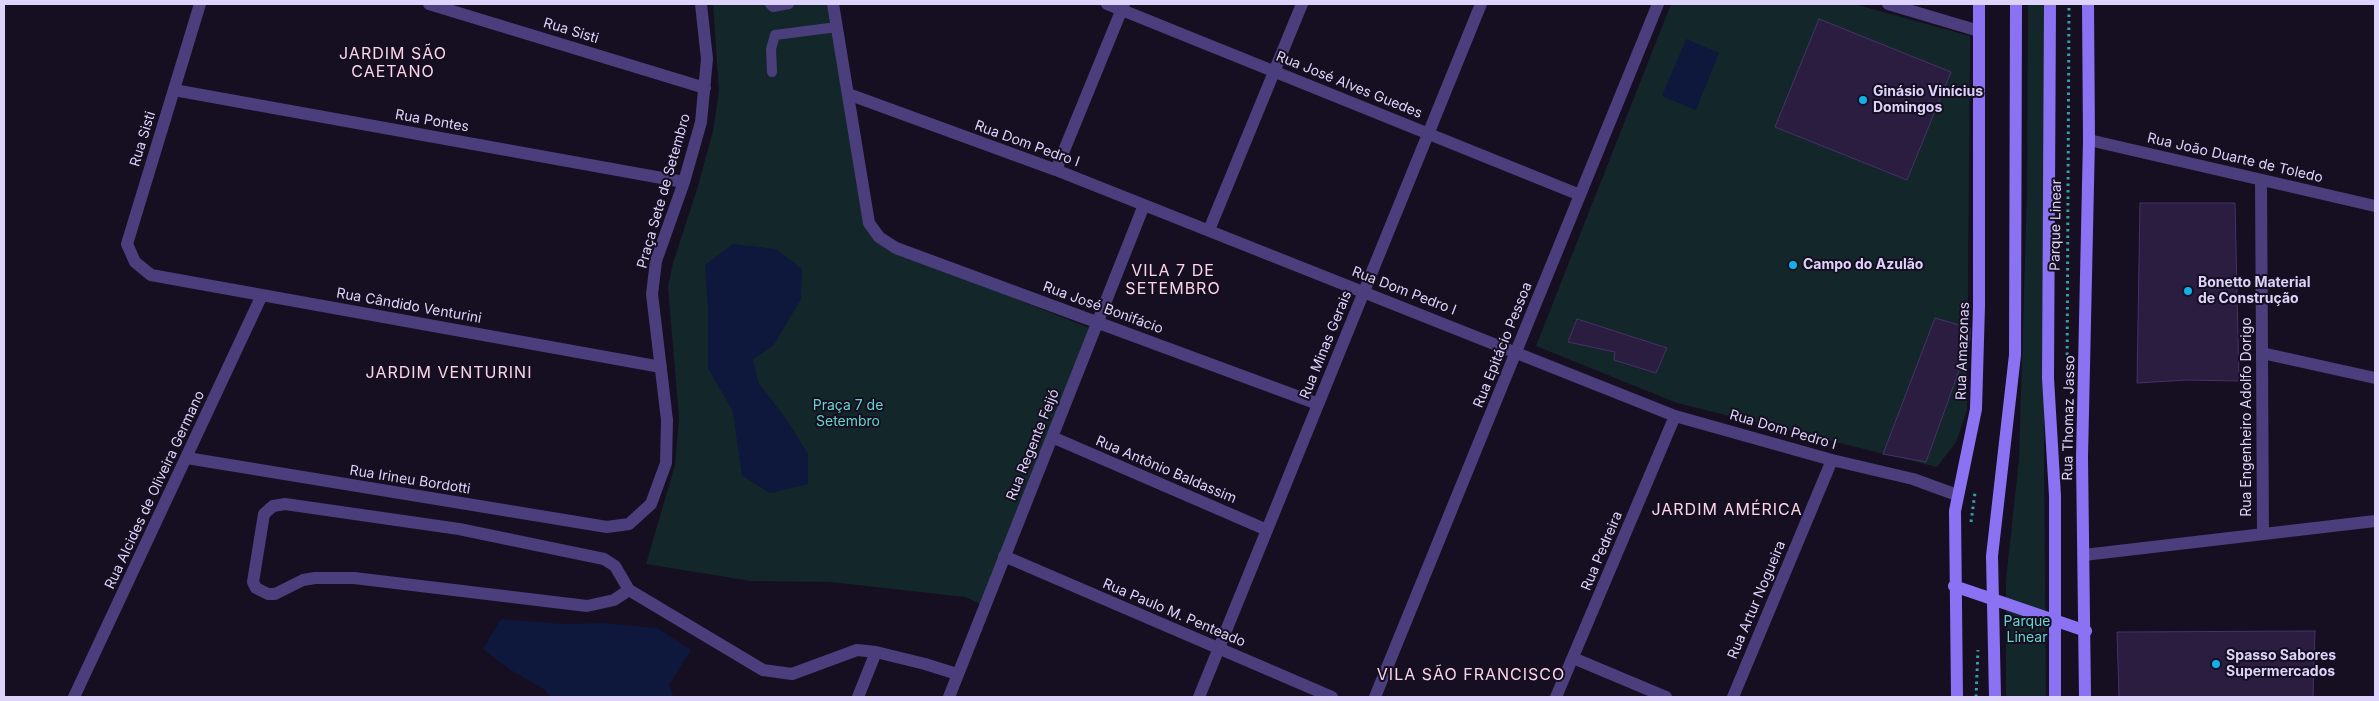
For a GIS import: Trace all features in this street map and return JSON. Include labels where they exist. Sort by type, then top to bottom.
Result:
[{"type":"main road","name":"Rua Amazonas","points":[[1957,697],[1954,586],[1956,495],[1976,409],[1980,306],[1979,4]]},
{"type":"main road","points":[[1995,697],[1992,556],[2015,355],[2016,4]]},
{"type":"main road","points":[[2050,4],[2048,378],[2055,496],[2055,697]]},
{"type":"main road","name":"Rua Thomaz Jasso","points":[[2085,697],[2086,632],[2082,457],[2089,140],[2088,4]]},
{"type":"main road","points":[[1954,586],[2086,632]]},
{"type":"street","name":"Rua Sisti","points":[[151,276],[135,262],[127,244],[200,4]]},
{"type":"street","name":"Rua Sisti","points":[[429,4],[704,88]]},
{"type":"street","name":"Praça Sete de Setembro","points":[[629,524],[651,504],[666,463],[667,420],[652,294],[656,261],[684,182],[701,122],[707,59],[701,4]]},
{"type":"street","points":[[833,4],[848,94]]},
{"type":"street","name":"Rua José Alves Guedes","points":[[1107,4],[1123,7],[1274,72],[1580,195]]},
{"type":"street","points":[[1209,230],[1302,4]]},
{"type":"street","name":"Rua Minas Gerais","points":[[1199,697],[1481,4]]},
{"type":"street","name":"Rua Epitácio Pessoa","points":[[1375,697],[1658,4]]},
{"type":"street","points":[[1888,4],[1979,31]]},
{"type":"street","points":[[1056,170],[1123,7]]},
{"type":"street","name":"Rua Pontes","points":[[174,90],[684,182]]},
{"type":"street","name":"Rua Dom Pedro I","points":[[848,94],[1056,170],[1675,416],[1832,460],[1913,479],[1956,495]]},
{"type":"street","name":"Rua José Bonifácio","points":[[848,94],[869,223],[878,237],[896,248],[1318,404]]},
{"type":"street","name":"Rua João Duarte de Toledo","points":[[2089,140],[2375,206]]},
{"type":"street","name":"Rua Engenheiro Adolfo Dorigo","points":[[2261,180],[2263,534]]},
{"type":"street","name":"Rua Regente Feijó","points":[[950,697],[957,674],[1144,205]]},
{"type":"street","name":"Rua Cândido Venturini","points":[[151,276],[661,367]]},
{"type":"street","name":"Rua Alcides de Oliveira Germano","points":[[74,697],[262,295]]},
{"type":"street","points":[[2262,353],[2375,378]]},
{"type":"street","name":"Rua Pedreira","points":[[1556,697],[1675,416]]},
{"type":"street","name":"Rua Antônio Baldassim","points":[[1052,437],[1267,530]]},
{"type":"street","name":"Rua Irineu Bordotti","points":[[187,458],[607,527],[629,524]]},
{"type":"street","name":"Rua Artur Nogueira","points":[[1733,697],[1832,460]]},
{"type":"street","points":[[629,590],[614,600],[587,606],[354,578],[315,578],[303,580],[275,594],[268,594],[256,588],[253,582],[264,514],[273,506],[285,504],[459,529],[604,560],[615,566],[629,590],[763,670],[792,674],[857,650],[876,652],[957,674]]},
{"type":"street","points":[[2084,555],[2375,521]]},
{"type":"street","name":"Rua Paulo M. Penteado","points":[[1004,556],[1332,697]]},
{"type":"street","points":[[858,697],[876,652]]},
{"type":"street","points":[[1573,658],[1666,697]]},
{"type":"lane","points":[[770,4],[773,7],[789,4]]},
{"type":"lane","points":[[772,72],[772,49],[775,35],[837,27]]},
{"type":"path","name":"Parque Linear","points":[[2067,388],[2069,4]]},
{"type":"green space","name":"Praça 7 de Setembro","points":[[713,4],[830,4],[862,215],[894,251],[1092,329],[983,605],[965,597],[831,582],[751,581],[646,564],[675,465],[679,418],[668,287],[673,263],[698,186],[713,131],[719,91]]},
{"type":"green space","points":[[1671,4],[1854,4],[1970,36],[1967,410],[1956,442],[1937,467],[1677,403],[1536,346]]},
{"type":"green space","name":"Parque Linear","points":[[2028,4],[2045,4],[2044,456],[2046,697],[2006,697],[2006,580],[2019,459],[2027,192]]},
{"type":"water","points":[[1686,39],[1719,53],[1696,110],[1662,96]]},
{"type":"water","points":[[733,244],[776,249],[802,269],[801,299],[773,346],[753,359],[758,382],[787,420],[808,454],[808,484],[770,493],[742,476],[733,412],[708,368],[708,307],[705,265]]},
{"type":"water","points":[[501,619],[562,624],[603,623],[657,628],[691,650],[669,685],[674,697],[550,697],[545,690],[509,669],[483,649]]},
{"type":"building","name":"Ginásio Vinícius Domingos","points":[[1819,19],[1951,72],[1907,180],[1775,127]]},
{"type":"building","name":"Bonetto Material de Construção","points":[[2140,203],[2235,203],[2239,381],[2187,380],[2137,383]]},
{"type":"building","points":[[1935,318],[1970,328],[1970,340],[1926,462],[1883,454]]},
{"type":"building","points":[[1577,319],[1667,348],[1656,373],[1614,360],[1615,352],[1568,342]]},
{"type":"building","name":"Spasso Sabores Supermercados","points":[[2315,631],[2313,697],[2119,697],[2117,632]]},
{"type":"place","name":"Ginásio Vinícius Domingos","points":[[1863,100]]},
{"type":"place","name":"Campo do Azulão","points":[[1793,265]]},
{"type":"place","name":"Bonetto Material de Construção","points":[[2188,291]]},
{"type":"place","name":"Spasso Sabores Supermercados","points":[[2216,664]]},
{"type":"district","name":"JARDIM SÃO CAETANO","points":[[393,63]]},
{"type":"district","name":"VILA 7 DE SETEMBRO","points":[[1173,280]]},
{"type":"district","name":"JARDIM VENTURINI","points":[[449,373]]},
{"type":"district","name":"JARDIM AMÉRICA","points":[[1727,510]]},
{"type":"district","name":"VILA SÃO FRANCISCO","points":[[1471,675]]}]
